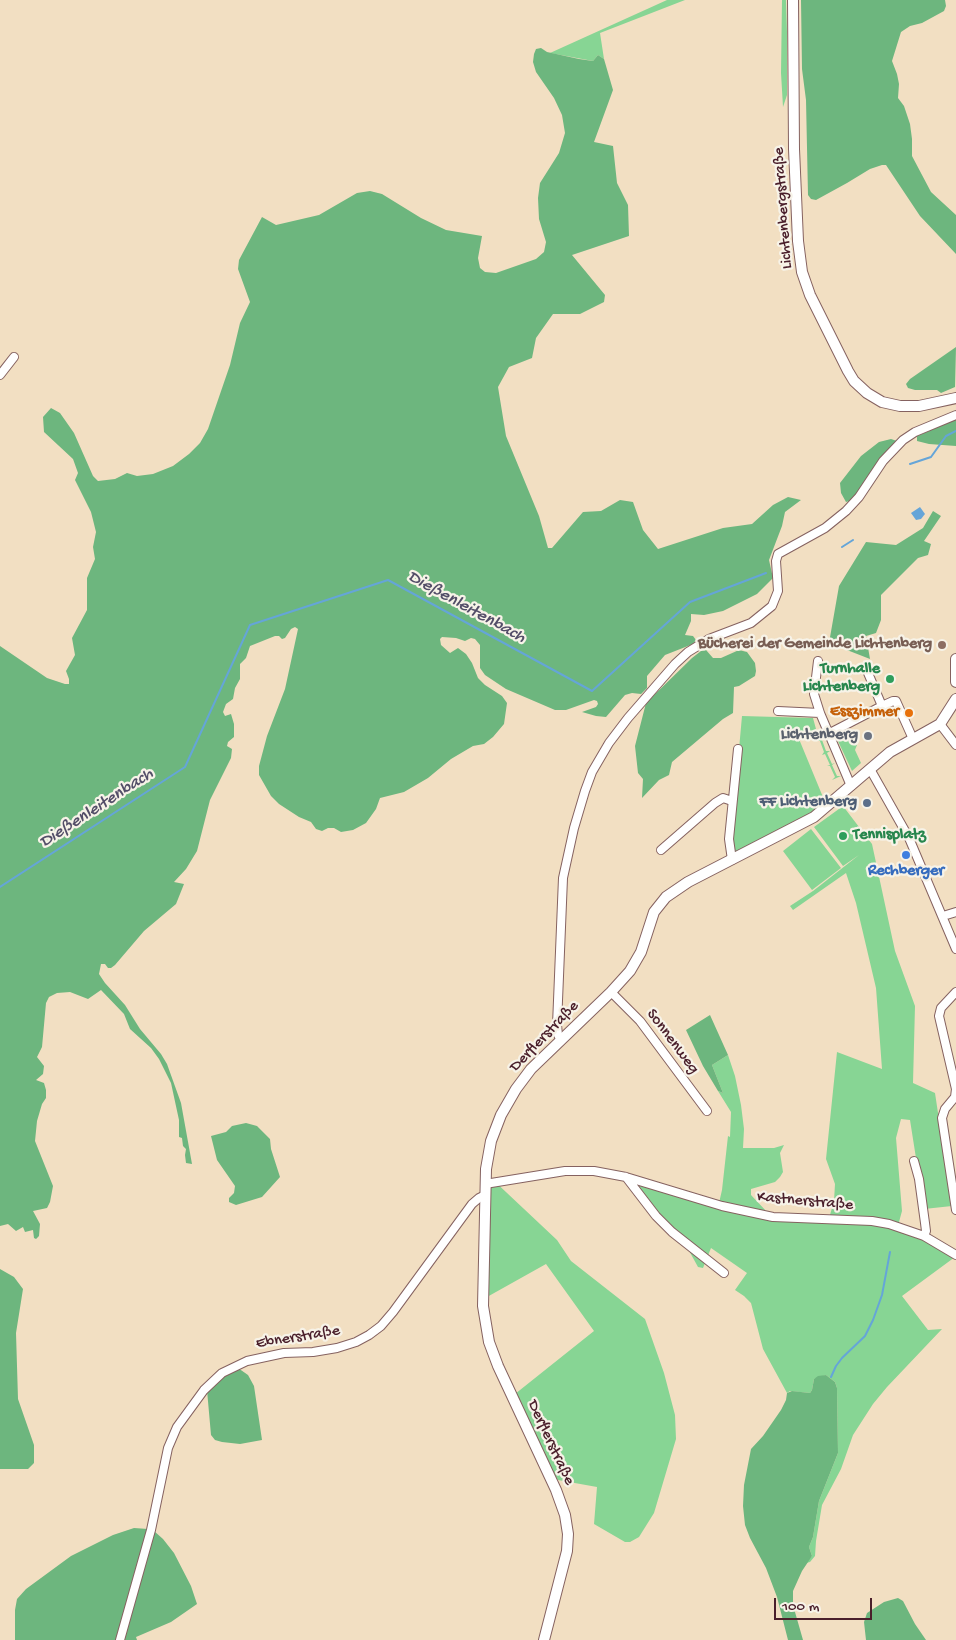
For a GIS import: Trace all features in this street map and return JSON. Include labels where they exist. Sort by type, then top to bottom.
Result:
[{"type":"street","name":"Lichtenbergstraße","points":[[794,0],[794,149],[798,241],[802,272],[810,295],[848,371],[854,381],[867,394],[882,402],[900,406],[919,406],[956,398]]},
{"type":"street","points":[[0,376],[14,357]]},
{"type":"street","points":[[561,1040],[558,1035],[557,1025],[562,878],[585,791],[601,756],[618,730],[688,652],[709,639],[751,623],[772,606],[778,591],[776,560],[778,554],[819,532],[846,511],[859,497],[883,461],[903,440],[915,432],[956,415]]},
{"type":"street","points":[[956,660],[956,682]]},
{"type":"street","points":[[818,661],[814,694],[828,734],[851,786]]},
{"type":"street","points":[[868,673],[882,706]]},
{"type":"street","name":"Derflerstraße","points":[[544,1640],[568,1544],[566,1524],[556,1490],[498,1366],[489,1342],[483,1306],[485,1184],[488,1155],[491,1141],[508,1102],[528,1074],[625,977],[637,959],[652,917],[662,901],[681,886],[809,821],[890,752],[940,724],[956,699]]},
{"type":"street","points":[[828,734],[882,706],[896,701],[913,739]]},
{"type":"street","points":[[778,711],[820,713]]},
{"type":"street","points":[[940,724],[956,745]]},
{"type":"street","points":[[732,860],[729,839],[738,749]]},
{"type":"street","points":[[870,769],[909,838],[956,949]]},
{"type":"street","points":[[661,850],[722,798],[732,801]]},
{"type":"street","points":[[943,916],[956,912]]},
{"type":"street","name":"Sonnenweg","points":[[611,992],[640,1021],[707,1111]]},
{"type":"street","points":[[956,992],[941,1008],[939,1016],[956,1089],[955,1097],[945,1109],[942,1118],[956,1210]]},
{"type":"street","points":[[914,1161],[920,1184],[926,1230],[924,1236]]},
{"type":"street","name":"Kastnerstraße","points":[[485,1184],[565,1171],[594,1171],[626,1177],[722,1206],[773,1217],[880,1222],[906,1228],[924,1236],[956,1255]]},
{"type":"street","points":[[626,1177],[656,1216],[672,1232],[724,1273]]},
{"type":"street","name":"Ebnerstraße","points":[[120,1640],[151,1530],[168,1448],[178,1427],[204,1390],[222,1373],[247,1361],[284,1353],[328,1350],[350,1344],[369,1335],[381,1326],[393,1312],[472,1204],[478,1198],[485,1195]]},
{"type":"green space","points":[[667,0],[685,0],[600,33],[604,59],[598,55],[593,61],[550,53]]},
{"type":"green space","points":[[782,0],[786,0],[787,32],[787,95],[783,107],[781,73]]},
{"type":"green space","points":[[801,0],[945,0],[946,6],[944,11],[901,32],[892,61],[899,84],[898,98],[904,106],[910,124],[912,156],[931,192],[956,215],[956,254],[920,216],[886,165],[870,169],[816,200],[811,199],[808,195]]},
{"type":"green space","points":[[541,48],[547,52],[579,59],[593,61],[598,55],[604,59],[613,90],[594,142],[613,146],[617,183],[628,205],[629,236],[572,255],[605,295],[604,302],[580,314],[553,314],[536,338],[532,358],[509,367],[498,387],[506,436],[539,516],[548,548],[552,548],[583,512],[601,511],[620,500],[633,502],[643,530],[658,549],[723,528],[752,524],[773,505],[788,497],[801,500],[785,512],[782,526],[769,560],[773,578],[757,594],[723,611],[704,615],[691,614],[691,621],[685,635],[693,636],[696,640],[693,644],[665,655],[647,676],[647,688],[641,694],[632,693],[625,695],[606,717],[582,712],[596,707],[598,704],[594,700],[566,710],[555,710],[506,689],[485,675],[480,668],[480,645],[475,639],[471,638],[465,641],[442,637],[440,639],[441,645],[450,653],[458,648],[466,654],[478,678],[502,696],[507,703],[504,724],[484,744],[473,746],[451,759],[428,778],[404,792],[380,798],[376,809],[366,823],[353,830],[341,832],[334,828],[322,831],[316,829],[311,822],[299,817],[279,804],[271,796],[259,775],[259,766],[267,736],[285,689],[298,629],[295,627],[291,629],[285,638],[282,639],[279,636],[275,636],[250,646],[246,658],[240,664],[240,679],[235,688],[233,699],[226,704],[223,712],[225,716],[231,714],[234,724],[234,737],[228,742],[227,746],[232,749],[231,758],[210,800],[197,851],[186,869],[174,882],[184,884],[176,904],[144,931],[115,965],[108,968],[105,964],[101,964],[99,974],[125,1005],[140,1029],[167,1064],[181,1103],[192,1164],[186,1163],[186,1149],[183,1146],[182,1138],[179,1137],[179,1120],[171,1083],[151,1048],[130,1029],[124,1014],[101,990],[88,999],[70,992],[57,993],[49,997],[46,1003],[42,1047],[37,1057],[44,1066],[43,1074],[36,1080],[44,1083],[46,1090],[46,1098],[42,1104],[37,1121],[35,1141],[53,1186],[50,1202],[47,1208],[33,1211],[40,1224],[39,1236],[36,1239],[34,1238],[33,1230],[25,1232],[23,1227],[16,1231],[8,1224],[0,1226],[0,646],[47,678],[69,684],[66,671],[75,655],[72,638],[87,610],[87,578],[95,559],[93,547],[96,532],[91,512],[75,480],[78,473],[73,459],[44,432],[43,417],[51,408],[60,413],[74,433],[93,476],[98,481],[115,479],[127,473],[137,476],[153,474],[173,466],[189,454],[200,443],[208,429],[230,365],[240,323],[250,302],[238,269],[239,260],[262,217],[276,225],[319,215],[357,193],[370,191],[382,194],[421,218],[446,230],[482,236],[478,258],[480,268],[485,272],[496,273],[536,259],[544,252],[546,242],[539,219],[538,198],[540,183],[559,153],[565,133],[562,115],[554,98],[536,72],[533,62],[536,49]]},
{"type":"green space","points":[[956,347],[955,387],[941,393],[937,390],[915,390],[908,388],[906,384],[910,379]]},
{"type":"green space","points":[[956,413],[956,446],[917,441],[917,436],[929,431],[934,421]]},
{"type":"green space","points":[[891,439],[897,441],[853,500],[846,502],[841,493],[840,483],[861,456],[879,442]]},
{"type":"green space","points":[[933,511],[941,516],[924,541],[931,544],[928,555],[918,558],[881,595],[881,620],[876,633],[866,636],[870,659],[829,643],[839,586],[866,542],[896,545],[923,528]]},
{"type":"green space","points":[[706,650],[713,658],[721,658],[739,650],[747,652],[755,663],[755,676],[734,687],[733,713],[723,719],[672,762],[669,775],[659,780],[642,798],[643,779],[638,773],[635,746],[646,703],[692,658],[701,651]]},
{"type":"green space","points":[[742,716],[813,718],[816,729],[799,739],[825,802],[806,819],[735,852],[731,838]]},
{"type":"green space","points":[[851,732],[853,735],[849,737],[851,741],[854,739],[857,745],[855,750],[861,763],[852,771],[837,739]]},
{"type":"green space","points":[[824,738],[822,740],[826,751],[830,751],[827,753],[832,764],[835,763],[832,765],[837,776],[841,776],[832,780],[835,777],[830,766],[827,766],[830,765],[825,754],[822,755],[824,752],[820,741],[816,741]]},
{"type":"green space","points":[[843,806],[872,844],[895,951],[915,1006],[913,1083],[935,1093],[952,1206],[924,1209],[910,1120],[901,1119],[896,1138],[902,1211],[899,1222],[896,1223],[828,1217],[834,1201],[835,1184],[826,1159],[837,1052],[882,1069],[876,988],[856,903],[846,873],[793,910],[790,906],[813,891],[859,855],[843,866],[814,827]]},
{"type":"green space","name":"Tennisplatz","points":[[811,829],[841,868],[812,890],[783,851]]},
{"type":"green space","points":[[710,1015],[728,1055],[712,1065],[723,1093],[718,1091],[703,1066],[686,1030]]},
{"type":"green space","points":[[728,1055],[741,1105],[744,1129],[743,1148],[774,1148],[784,1145],[780,1153],[783,1172],[780,1177],[775,1182],[751,1189],[751,1195],[768,1213],[719,1203],[728,1136],[730,1137],[731,1112],[718,1091],[723,1093],[712,1065]]},
{"type":"green space","points":[[246,1123],[257,1126],[270,1139],[271,1149],[280,1177],[262,1197],[236,1205],[229,1202],[229,1198],[234,1193],[235,1186],[217,1160],[211,1136],[226,1132],[232,1126]]},
{"type":"green space","points":[[490,1177],[557,1240],[571,1261],[645,1319],[664,1373],[675,1415],[676,1439],[654,1513],[639,1537],[630,1542],[625,1542],[594,1524],[597,1487],[558,1480],[549,1466],[515,1394],[594,1331],[546,1264],[487,1297]]},
{"type":"green space","points":[[626,1179],[734,1212],[870,1223],[914,1233],[955,1257],[902,1296],[928,1330],[942,1329],[887,1387],[873,1404],[853,1435],[841,1469],[822,1505],[815,1556],[810,1562],[806,1563],[812,1556],[809,1547],[813,1537],[819,1501],[838,1453],[837,1388],[835,1382],[826,1375],[814,1379],[810,1393],[790,1391],[787,1393],[763,1349],[751,1303],[735,1290],[747,1273],[711,1248],[703,1268],[698,1267],[687,1247]]},
{"type":"green space","points":[[0,1269],[14,1277],[23,1289],[16,1333],[18,1399],[34,1445],[34,1463],[28,1469],[0,1469]]},
{"type":"green space","points":[[238,1368],[248,1375],[254,1386],[262,1440],[240,1444],[215,1440],[211,1435],[207,1390],[226,1373]]},
{"type":"green space","points":[[826,1375],[835,1382],[837,1388],[838,1453],[819,1501],[813,1537],[809,1547],[812,1556],[802,1571],[793,1591],[793,1605],[803,1640],[788,1640],[777,1597],[766,1568],[745,1525],[743,1506],[744,1485],[751,1449],[763,1436],[781,1410],[787,1393],[792,1391],[810,1393],[814,1379],[818,1376]]},
{"type":"green space","points":[[134,1528],[154,1531],[163,1539],[174,1553],[191,1586],[197,1604],[171,1622],[136,1637],[137,1640],[15,1640],[17,1599],[26,1589],[71,1556],[113,1535]]},
{"type":"green space","points":[[898,1598],[903,1601],[926,1640],[866,1640],[864,1622],[867,1613],[884,1602]]},
{"type":"water","points":[[920,507],[925,514],[921,519],[916,520],[911,513]]},
{"type":"waterway","name":"Dießenleitenbach","points":[[910,464],[931,457],[946,436],[956,431]]},
{"type":"waterway","name":"Dießenleitenbach","points":[[842,547],[853,540]]},
{"type":"waterway","name":"Dießenleitenbach","points":[[0,887],[185,767],[250,625],[388,580],[592,691],[690,602],[766,573]]},
{"type":"waterway","points":[[831,1377],[842,1358],[865,1336],[873,1320],[882,1295],[890,1252]]},
{"type":"place","name":"Bücherei der Gemeinde Lichtenberg","points":[[942,645]]},
{"type":"place","name":"Turnhalle Lichtenberg","points":[[890,679]]},
{"type":"place","name":"Esszimmer","points":[[909,713]]},
{"type":"place","name":"Lichtenberg","points":[[868,736]]},
{"type":"place","name":"FF Lichtenberg","points":[[867,803]]},
{"type":"place","name":"Tennisplatz","points":[[843,836]]},
{"type":"place","name":"Rechberger","points":[[906,855]]}]
